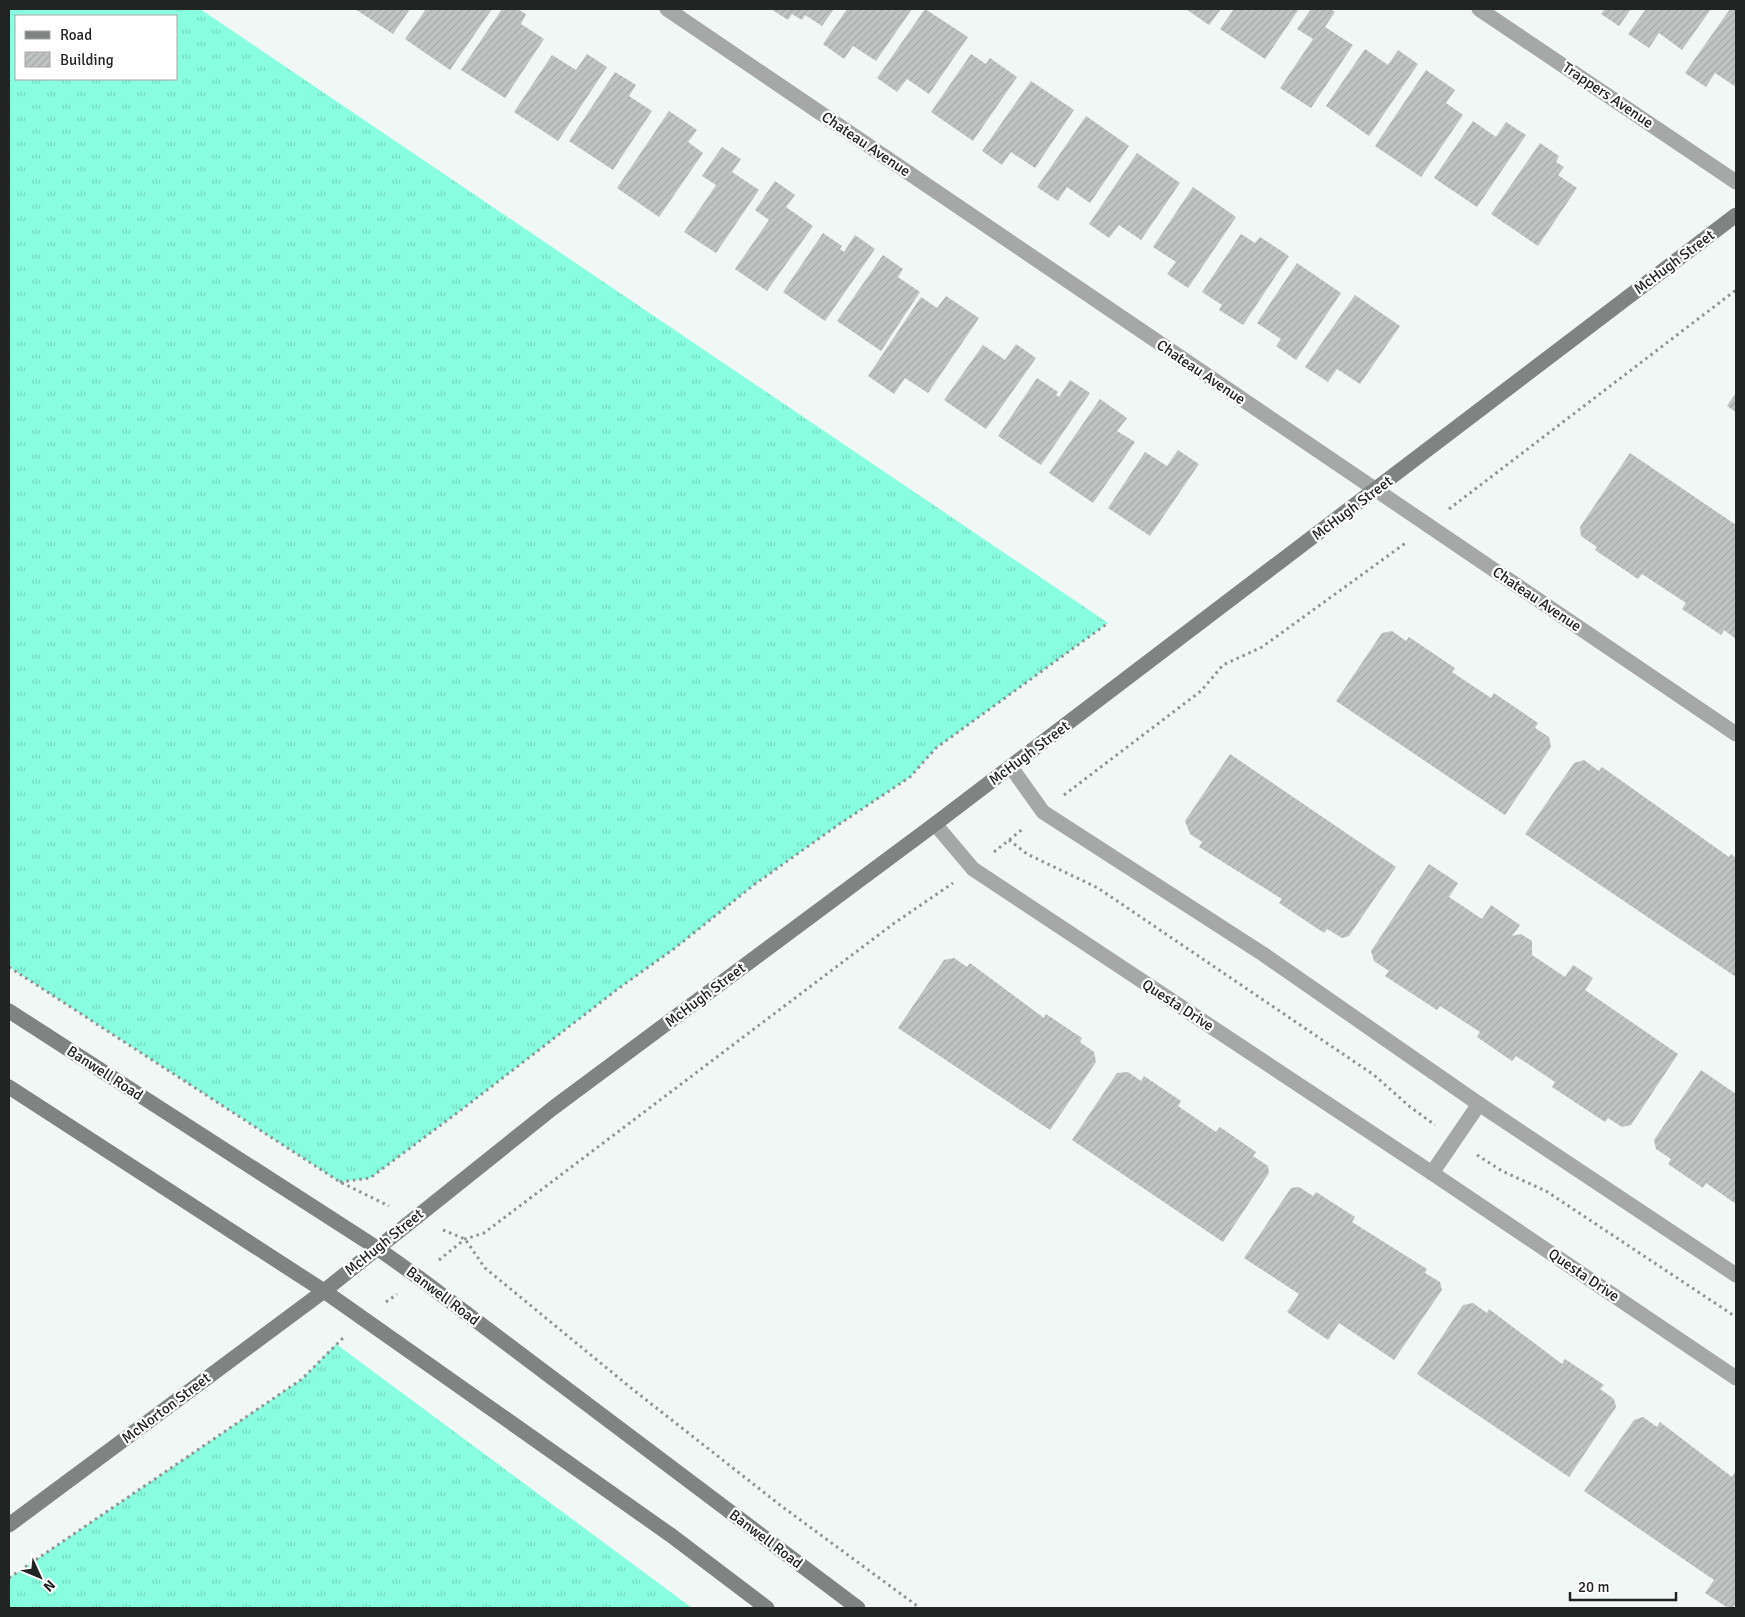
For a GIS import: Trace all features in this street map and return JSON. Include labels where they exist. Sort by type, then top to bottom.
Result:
[{"type":"main road","name":"McHugh Street","points":[[324,1291],[553,1108],[1011,767],[1736,215]]},
{"type":"main road","name":"Banwell Road","points":[[9,1011],[377,1248],[858,1608]]},
{"type":"main road","points":[[9,1087],[324,1291],[672,1536],[767,1608]]},
{"type":"main road","name":"McNorton Street","points":[[9,1525],[324,1291]]},
{"type":"street","name":"Chateau Avenue","points":[[667,9],[1736,734]]},
{"type":"street","name":"Trappers Avenue","points":[[1479,9],[1736,182]]},
{"type":"street","points":[[1011,767],[1043,812],[1263,954],[1479,1104],[1736,1275]]},
{"type":"street","name":"Questa Drive","points":[[935,824],[973,869],[1432,1173],[1736,1378]]},
{"type":"street","points":[[1432,1173],[1479,1104]]},
{"type":"path","points":[[1466,494],[1736,290]]},
{"type":"path","points":[[920,1608],[780,1505],[631,1388],[485,1268],[465,1239],[484,1233],[893,924],[973,869],[1078,784],[1201,691],[1223,665],[1262,647],[1394,552]]},
{"type":"path","points":[[9,968],[340,1182],[370,1178],[619,988],[675,948],[754,884],[910,777],[936,748],[1108,623]]},
{"type":"path","points":[[1009,839],[1027,854],[1098,888],[1374,1074],[1409,1106]]},
{"type":"path","points":[[1502,1171],[1546,1191],[1736,1317]]},
{"type":"path","points":[[9,1578],[302,1380],[336,1344]]},
{"type":"green space","points":[[9,9],[200,9],[1108,623],[936,748],[910,777],[755,884],[675,948],[619,988],[370,1178],[340,1182],[9,967]]},
{"type":"green space","points":[[336,1344],[692,1608],[9,1608],[9,1578],[302,1379]]},
{"type":"building","points":[[355,9],[410,9],[393,34]]},
{"type":"building","points":[[426,9],[492,9],[450,70],[405,39]]},
{"type":"building","points":[[502,9],[517,9],[526,14],[521,24],[544,39],[505,98],[461,70]]},
{"type":"building","points":[[771,9],[834,9],[822,26],[805,15],[802,20],[792,14],[788,20]]},
{"type":"building","points":[[847,9],[912,9],[876,61],[853,46],[844,59],[823,44]]},
{"type":"building","points":[[925,9],[968,37],[929,94],[907,79],[897,92],[877,78]]},
{"type":"building","points":[[1186,9],[1221,9],[1209,25]]},
{"type":"building","points":[[1234,9],[1299,9],[1265,59],[1220,29]]},
{"type":"building","points":[[1311,9],[1330,9],[1335,12],[1325,27],[1353,45],[1311,108],[1280,88],[1313,39],[1297,29]]},
{"type":"building","points":[[1605,9],[1631,9],[1619,26],[1601,14]]},
{"type":"building","points":[[1646,9],[1711,9],[1682,50],[1659,33],[1649,48],[1628,34]]},
{"type":"building","points":[[1730,9],[1736,9],[1736,87],[1715,73],[1706,87],[1685,73]]},
{"type":"building","points":[[1365,49],[1388,65],[1398,50],[1418,64],[1369,136],[1326,106]]},
{"type":"building","points":[[587,54],[607,67],[558,141],[514,112],[552,55],[576,70]]},
{"type":"building","points":[[971,54],[986,64],[990,58],[1017,77],[973,141],[931,112]]},
{"type":"building","points":[[1426,70],[1455,90],[1446,103],[1463,115],[1421,177],[1375,146]]},
{"type":"building","points":[[615,72],[636,85],[629,96],[652,111],[613,170],[569,141]]},
{"type":"building","points":[[1031,81],[1074,110],[1035,168],[1011,152],[1002,165],[982,151]]},
{"type":"building","points":[[669,111],[697,130],[688,142],[703,153],[659,217],[617,188]]},
{"type":"building","points":[[1086,116],[1129,146],[1090,203],[1067,187],[1058,201],[1037,187]]},
{"type":"building","points":[[1473,121],[1496,137],[1506,122],[1526,135],[1477,207],[1434,178]]},
{"type":"building","points":[[1540,143],[1559,156],[1556,162],[1564,167],[1558,175],[1577,188],[1538,246],[1491,214]]},
{"type":"building","points":[[722,147],[741,159],[732,172],[759,190],[716,253],[684,232],[716,185],[702,176]]},
{"type":"building","points":[[1137,153],[1180,183],[1141,240],[1119,225],[1109,238],[1089,224]]},
{"type":"building","points":[[775,181],[795,195],[786,207],[813,226],[767,291],[735,269],[769,220],[755,210]]},
{"type":"building","points":[[1193,187],[1236,217],[1188,288],[1167,274],[1176,262],[1153,247]]},
{"type":"building","points":[[823,233],[842,246],[840,249],[844,252],[855,235],[875,249],[825,321],[783,292]]},
{"type":"building","points":[[1241,234],[1255,243],[1260,237],[1289,256],[1243,325],[1219,310],[1222,305],[1202,292]]},
{"type":"building","points":[[883,255],[903,269],[898,277],[920,292],[881,351],[837,321]]},
{"type":"building","points":[[1297,263],[1341,293],[1296,360],[1276,346],[1281,339],[1257,323]]},
{"type":"building","points":[[1355,295],[1400,326],[1360,384],[1337,369],[1328,382],[1305,367]]},
{"type":"building","points":[[946,296],[979,318],[928,393],[905,378],[894,394],[868,376],[921,297],[937,308]]},
{"type":"building","points":[[1016,344],[1036,358],[986,429],[944,400],[983,345],[1005,360]]},
{"type":"building","points":[[1037,378],[1058,392],[1056,395],[1059,397],[1070,380],[1090,393],[1041,465],[998,436]]},
{"type":"building","points":[[1736,393],[1736,412],[1727,406]]},
{"type":"building","points":[[1100,399],[1127,418],[1117,431],[1135,442],[1093,503],[1049,473]]},
{"type":"building","points":[[1178,450],[1199,464],[1150,536],[1108,508],[1145,452],[1167,466]]},
{"type":"building","points":[[1630,453],[1736,525],[1736,639],[1724,630],[1721,635],[1682,609],[1686,603],[1642,574],[1638,579],[1595,550],[1597,547],[1581,536],[1580,527]]},
{"type":"building","points":[[1392,631],[1406,641],[1409,637],[1455,668],[1452,672],[1491,698],[1494,693],[1538,723],[1535,728],[1549,737],[1551,747],[1505,815],[1336,701],[1382,633]]},
{"type":"building","points":[[1230,754],[1396,867],[1349,936],[1342,938],[1327,929],[1324,933],[1279,903],[1282,899],[1199,847],[1202,842],[1190,834],[1185,821]]},
{"type":"building","points":[[1584,760],[1599,771],[1602,767],[1729,857],[1731,854],[1736,858],[1736,977],[1525,834],[1574,763]]},
{"type":"building","points":[[1429,864],[1458,883],[1449,897],[1482,919],[1491,905],[1520,925],[1512,936],[1521,934],[1532,941],[1532,955],[1565,977],[1573,965],[1593,978],[1585,990],[1678,1054],[1631,1125],[1622,1127],[1608,1118],[1605,1122],[1552,1087],[1555,1082],[1516,1056],[1512,1061],[1477,1037],[1480,1032],[1440,1006],[1437,1010],[1385,976],[1389,971],[1374,961],[1371,951]]},
{"type":"building","points":[[954,958],[967,967],[970,963],[1044,1018],[1046,1014],[1082,1038],[1080,1042],[1094,1052],[1096,1062],[1050,1130],[898,1028],[944,960]]},
{"type":"building","points":[[1701,1070],[1736,1094],[1736,1204],[1706,1183],[1703,1188],[1668,1164],[1671,1159],[1656,1149],[1654,1140]]},
{"type":"building","points":[[1128,1072],[1141,1081],[1144,1076],[1181,1101],[1178,1106],[1216,1132],[1220,1127],[1256,1152],[1253,1156],[1268,1166],[1269,1173],[1223,1242],[1072,1140],[1117,1073]]},
{"type":"building","points":[[1299,1187],[1313,1196],[1316,1192],[1355,1217],[1352,1222],[1427,1269],[1425,1273],[1440,1282],[1442,1290],[1394,1360],[1339,1323],[1328,1340],[1287,1312],[1299,1294],[1244,1258],[1291,1188]]},
{"type":"building","points":[[1473,1303],[1487,1313],[1489,1309],[1562,1364],[1565,1359],[1604,1385],[1600,1389],[1614,1399],[1616,1407],[1569,1477],[1417,1374],[1463,1305]]},
{"type":"building","points":[[1643,1417],[1657,1427],[1660,1422],[1732,1477],[1736,1473],[1736,1603],[1733,1608],[1728,1608],[1705,1593],[1714,1580],[1584,1491],[1634,1420]]}]
